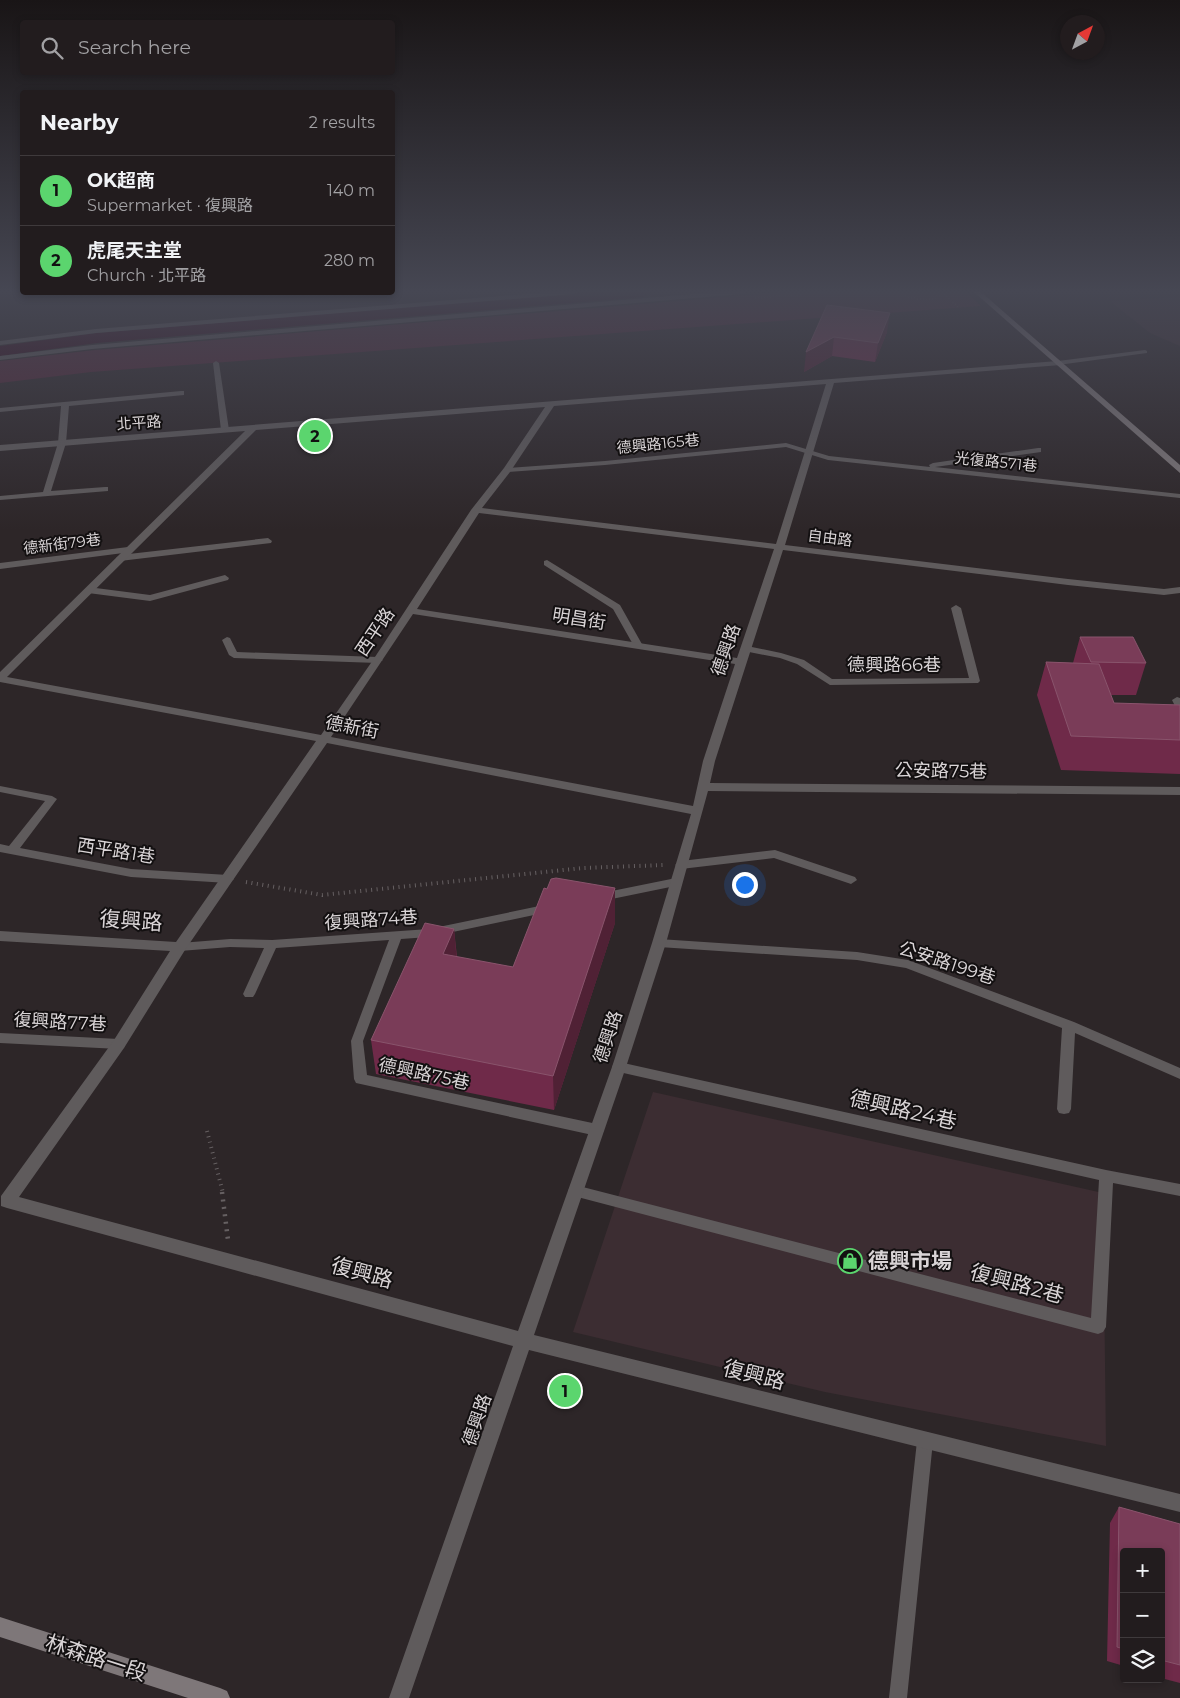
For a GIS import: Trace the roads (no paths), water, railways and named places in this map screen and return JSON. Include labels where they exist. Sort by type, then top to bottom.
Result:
[{"type":"street","name":"北平路","points":[[0,448],[948,371]]},
{"type":"street","points":[[1068,371],[1180,470]]},
{"type":"street","name":"德興路","points":[[399,1698],[575,1191],[598,1130],[659,942],[698,811],[709,761],[810,453],[831,381]]},
{"type":"street","name":"西平路","points":[[180,947],[378,660],[476,510],[551,404]]},
{"type":"street","name":"德新街","points":[[0,678],[253,428]]},
{"type":"street","name":"自由路","points":[[476,510],[1164,592],[1180,590]]},
{"type":"street","name":"明昌街","points":[[411,611],[638,646],[744,655]]},
{"type":"street","name":"德新街","points":[[0,678],[324,739],[668,807],[698,811]]},
{"type":"street","name":"公安路75巷","points":[[703,788],[1180,791]]},
{"type":"street","name":"復興路","points":[[0,936],[180,947],[119,1044],[7,1201],[524,1341],[1180,1503]]},
{"type":"street","name":"林森路一段","points":[[0,1627],[220,1698]]},
{"type":"lane","points":[[217,371],[225,430]]},
{"type":"lane","points":[[0,410],[181,393]]},
{"type":"lane","points":[[46,494],[62,443],[65,404]]},
{"type":"lane","name":"德興路165巷","points":[[506,470],[605,463],[786,445],[810,453]]},
{"type":"lane","points":[[917,467],[1038,450]]},
{"type":"lane","name":"光復路571巷","points":[[810,453],[828,458],[1180,496]]},
{"type":"lane","points":[[0,498],[105,489]]},
{"type":"lane","points":[[120,558],[268,541]]},
{"type":"lane","name":"德新街79巷","points":[[0,566],[128,550]]},
{"type":"lane","points":[[547,564],[617,607],[638,646]]},
{"type":"lane","points":[[88,590],[150,598],[225,578]]},
{"type":"lane","name":"德興路66巷","points":[[744,655],[797,659],[816,670],[830,682],[975,681],[956,608]]},
{"type":"lane","points":[[227,640],[234,655],[378,660]]},
{"type":"lane","points":[[0,789],[52,799],[12,850]]},
{"type":"lane","name":"西平路1巷","points":[[0,848],[132,873],[228,879]]},
{"type":"lane","points":[[681,866],[775,854],[851,880]]},
{"type":"lane","points":[[592,899],[676,882]]},
{"type":"lane","name":"復興路74巷","points":[[180,947],[230,943],[272,944],[396,937],[428,933],[565,904]]},
{"type":"lane","name":"德興路75巷","points":[[396,937],[357,1041],[361,1079],[598,1130]]},
{"type":"lane","name":"公安路199巷","points":[[659,942],[857,956],[908,964],[1070,1025],[1129,1053],[1180,1074]]},
{"type":"lane","points":[[249,994],[272,944]]},
{"type":"lane","points":[[1064,1109],[1070,1025]]},
{"type":"lane","name":"復興路77巷","points":[[0,1038],[119,1044]]},
{"type":"lane","name":"德興路24巷","points":[[618,1067],[1106,1176],[1180,1190]]},
{"type":"lane","name":"復興路2巷","points":[[575,1191],[1098,1327],[1106,1176]]},
{"type":"lane","points":[[898,1698],[925,1441]]},
{"type":"place","name":"虎尾天主堂","points":[[315,436]]},
{"type":"place","name":"德興市場","points":[[850,1261]]},
{"type":"place","name":"OK超商","points":[[565,1391]]}]
